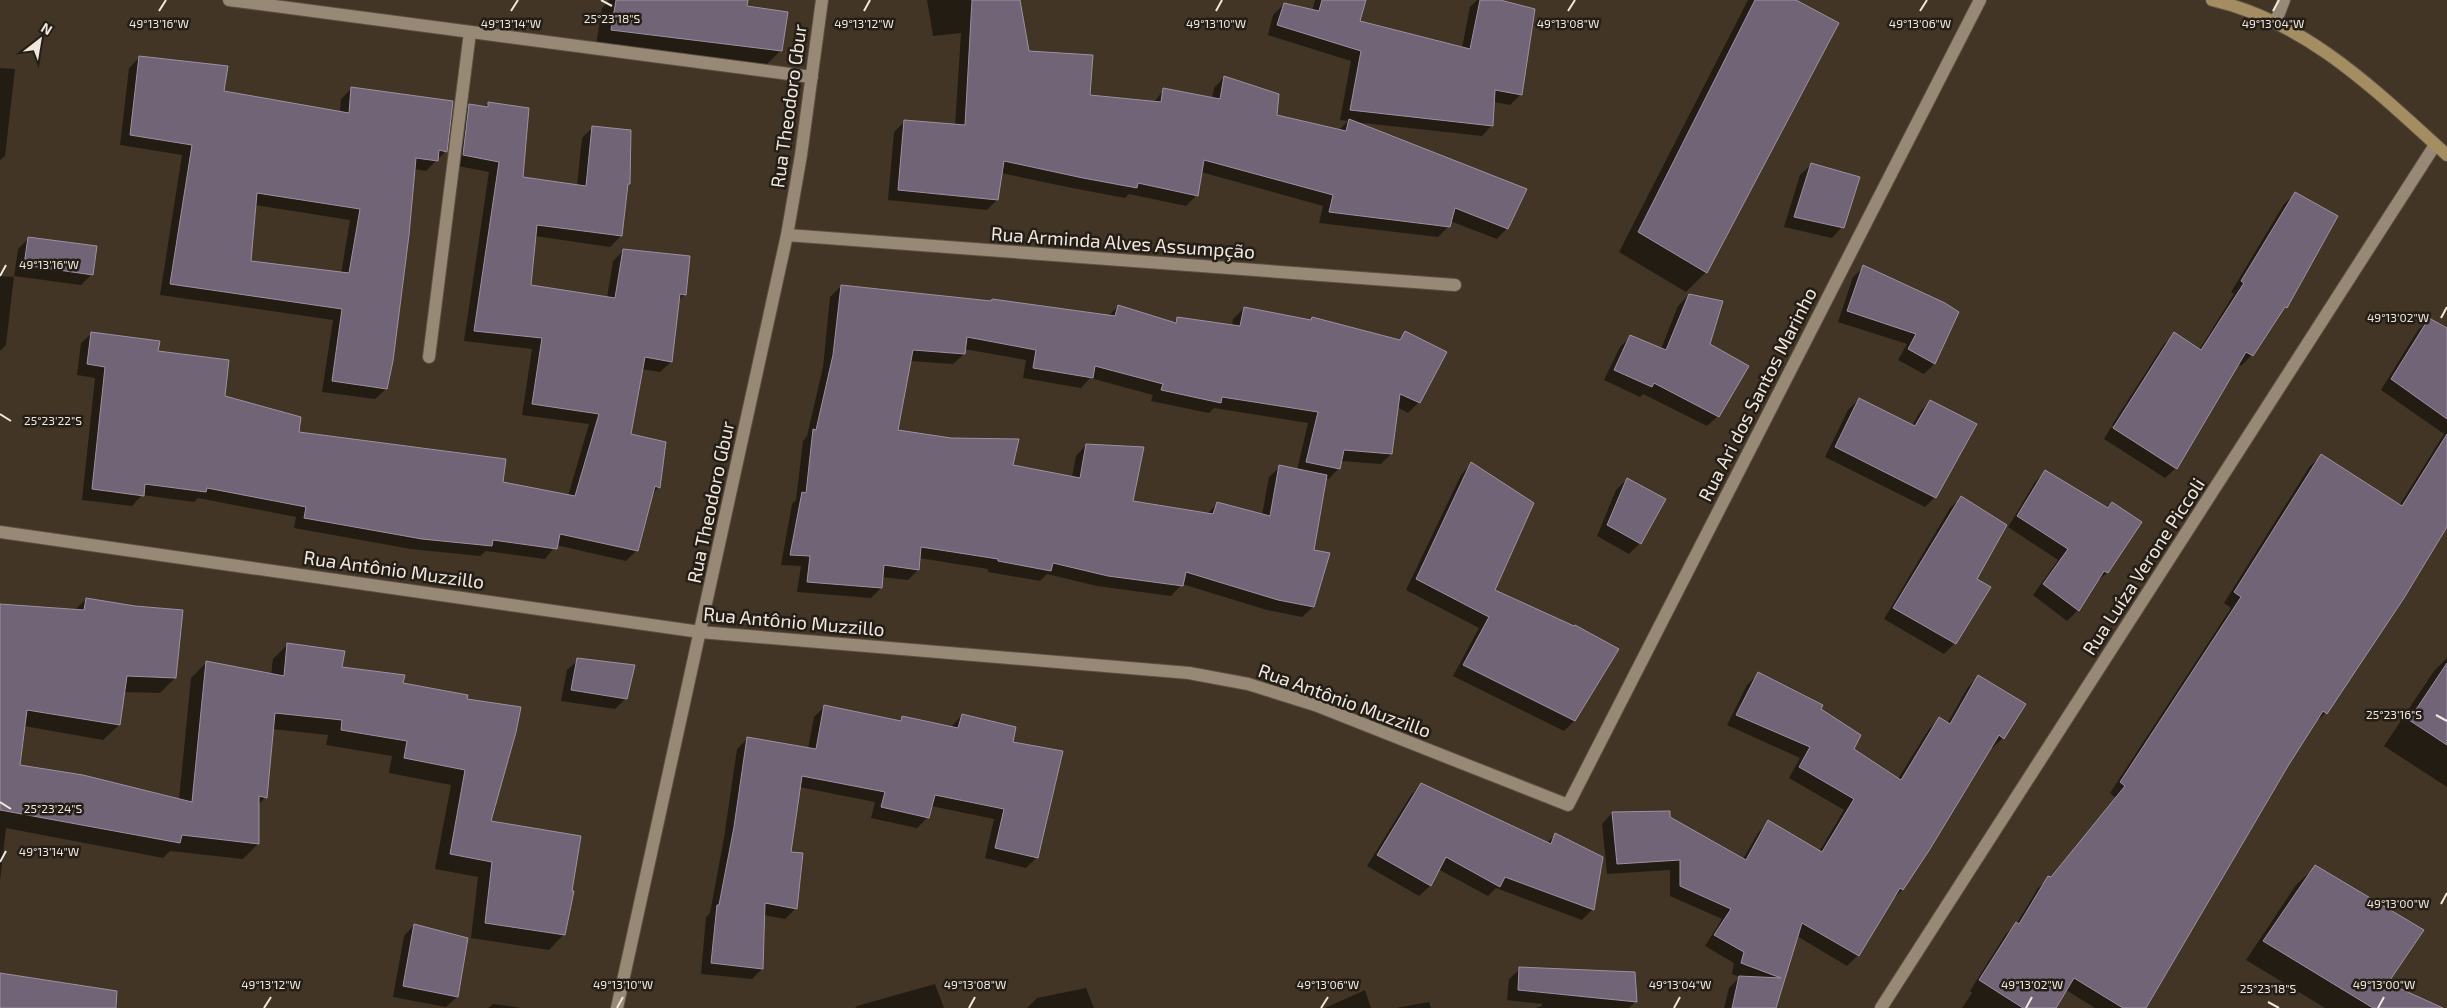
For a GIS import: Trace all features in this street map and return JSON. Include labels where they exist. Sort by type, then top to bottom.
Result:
[{"type":"main road","points":[[2212,0],[2230,4],[2276,21],[2333,56],[2447,156]]},
{"type":"street","points":[[229,0],[812,77]]},
{"type":"street","name":"Rua Theodoro Gbur","points":[[617,1008],[787,235],[822,0]]},
{"type":"street","name":"Rua Ari dos Santos Marinho","points":[[1568,805],[1980,0]]},
{"type":"street","points":[[2276,21],[2284,0]]},
{"type":"street","points":[[429,357],[470,32]]},
{"type":"street","name":"Rua Luíza Verone Piccoli","points":[[1881,1008],[2435,145]]},
{"type":"street","name":"Rua Arminda Alves Assumpção","points":[[787,235],[1455,285]]},
{"type":"street","name":"Rua Antônio Muzzillo","points":[[0,532],[700,632],[1188,673],[1248,684],[1315,705],[1568,805]]},
{"type":"building","points":[[616,0],[748,0],[747,6],[788,12],[782,51],[611,30]]},
{"type":"building","points":[[972,0],[1020,0],[1029,51],[1093,55],[1090,95],[1161,102],[1163,88],[1220,99],[1224,76],[1279,94],[1277,115],[1346,131],[1349,119],[1527,189],[1508,229],[1455,208],[1450,227],[1329,212],[1333,195],[1204,160],[1198,196],[1138,183],[1137,188],[1004,161],[998,200],[898,190],[904,120],[965,125]]},
{"type":"building","points":[[1322,0],[1366,0],[1360,21],[1470,49],[1480,0],[1500,0],[1535,9],[1522,95],[1495,90],[1493,126],[1350,110],[1361,51],[1277,25],[1284,3],[1319,11]]},
{"type":"building","points":[[1755,0],[1796,0],[1839,23],[1707,273],[1638,232]]},
{"type":"building","points":[[139,56],[228,66],[224,91],[349,113],[351,87],[453,101],[447,152],[439,150],[438,161],[416,158],[409,235],[393,361],[387,389],[332,381],[342,309],[170,284],[192,145],[130,135]],"holes":[[[257,193],[360,209],[349,273],[251,261]]]},
{"type":"building","points":[[488,102],[529,108],[523,177],[586,186],[592,126],[631,130],[630,184],[628,184],[622,236],[537,225],[531,285],[615,298],[623,249],[690,256],[686,295],[680,294],[672,362],[645,357],[631,434],[666,442],[660,488],[655,486],[638,551],[560,534],[557,549],[493,540],[492,546],[422,539],[304,518],[306,507],[207,488],[206,492],[145,484],[144,496],[92,489],[105,367],[87,364],[91,332],[160,341],[158,351],[229,360],[225,396],[301,417],[299,432],[506,459],[503,482],[575,496],[599,414],[532,404],[542,338],[474,331],[499,162],[463,155],[469,104],[488,107]]},
{"type":"building","points":[[1811,163],[1860,177],[1844,228],[1794,217]]},
{"type":"building","points":[[2295,192],[2338,216],[2287,308],[2285,307],[2253,356],[2246,352],[2177,469],[2113,428],[2174,332],[2201,350],[2244,283],[2241,281]]},
{"type":"building","points":[[28,237],[97,246],[93,275],[24,265]]},
{"type":"building","points":[[1863,265],[1945,303],[1959,312],[1935,364],[1908,349],[1916,334],[1847,311]]},
{"type":"building","points":[[841,285],[991,301],[992,299],[1115,316],[1118,305],[1176,323],[1177,317],[1240,326],[1244,307],[1311,320],[1312,317],[1400,340],[1405,331],[1447,352],[1420,403],[1400,394],[1392,454],[1344,450],[1340,469],[1306,462],[1318,412],[1222,397],[1221,403],[1161,390],[1163,384],[1095,366],[1093,378],[1033,368],[1036,350],[967,337],[965,354],[913,350],[898,430],[951,438],[1019,439],[1013,465],[1080,478],[1086,444],[1144,447],[1133,501],[1213,514],[1217,502],[1270,516],[1279,465],[1327,475],[1314,550],[1330,553],[1314,607],[1278,600],[1186,572],[1183,586],[1108,576],[1053,563],[1051,571],[998,561],[998,559],[921,547],[919,570],[884,565],[882,588],[807,582],[810,556],[790,555],[802,492],[806,493],[813,429],[816,430],[833,355]]},
{"type":"building","points":[[1689,294],[1723,301],[1710,344],[1749,366],[1719,417],[1654,383],[1652,387],[1614,370],[1630,335],[1666,350]]},
{"type":"building","points":[[2429,318],[2447,328],[2447,419],[2391,379]]},
{"type":"building","points":[[1859,398],[1915,426],[1930,400],[1977,424],[1936,498],[1835,447]]},
{"type":"building","points":[[2447,434],[2447,527],[2404,598],[2327,714],[2323,711],[2288,766],[2146,1008],[2123,1008],[2074,978],[2056,1008],[2023,1008],[1979,980],[2016,922],[2019,924],[2048,876],[2051,877],[2125,786],[2120,782],[2241,597],[2234,592],[2321,454],[2402,506]]},
{"type":"building","points":[[1471,462],[1534,503],[1495,590],[1575,625],[1619,649],[1575,721],[1463,665],[1489,617],[1416,579]]},
{"type":"building","points":[[2045,470],[2108,508],[2112,502],[2142,522],[2108,573],[2104,571],[2079,611],[2043,584],[2068,549],[2017,516]]},
{"type":"building","points":[[1627,478],[1666,499],[1641,544],[1607,525]]},
{"type":"building","points":[[1961,496],[2007,525],[1977,579],[1991,587],[1956,644],[1893,608]]},
{"type":"building","points":[[86,598],[135,606],[183,610],[176,678],[127,676],[120,725],[27,710],[20,765],[83,775],[192,802],[206,661],[284,676],[287,643],[345,651],[342,667],[405,675],[403,683],[468,695],[467,699],[521,707],[516,732],[491,821],[581,836],[572,891],[574,891],[565,935],[485,923],[492,862],[450,854],[465,770],[404,758],[407,741],[341,730],[342,720],[275,713],[267,798],[259,796],[259,844],[182,835],[180,843],[0,810],[0,604],[84,610]]},
{"type":"building","points":[[577,658],[635,665],[627,699],[571,690]]},
{"type":"building","points":[[2447,663],[2447,745],[2409,720]]},
{"type":"building","points":[[1758,672],[1823,705],[1821,709],[1861,735],[1854,749],[1901,780],[1939,717],[1950,724],[1978,675],[2026,704],[2004,739],[1999,735],[1930,849],[1903,890],[1900,888],[1859,956],[1802,923],[1776,1008],[1732,1008],[1739,976],[1781,978],[1741,963],[1744,952],[1714,935],[1731,909],[1680,886],[1680,860],[1617,864],[1612,812],[1670,811],[1670,817],[1746,860],[1768,820],[1822,852],[1854,799],[1799,767],[1810,747],[1736,715]]},
{"type":"building","points":[[824,705],[901,721],[902,716],[958,728],[962,714],[1016,727],[1013,742],[1063,751],[1038,858],[995,848],[1004,809],[935,795],[929,818],[881,807],[885,792],[802,776],[791,852],[803,853],[797,909],[765,903],[763,969],[711,963],[717,905],[719,905],[734,827],[747,737],[816,749]]},
{"type":"building","points":[[1421,783],[1551,844],[1555,833],[1603,857],[1594,910],[1505,877],[1500,887],[1446,857],[1431,886],[1377,855]]},
{"type":"building","points":[[2315,865],[2424,930],[2388,983],[2443,1008],[2373,1008],[2263,941]]},
{"type":"building","points":[[414,924],[468,938],[458,997],[403,986]]},
{"type":"building","points":[[1519,967],[1635,972],[1637,1002],[1518,990]]},
{"type":"building","points":[[0,973],[117,991],[116,1008],[0,1008]]}]
